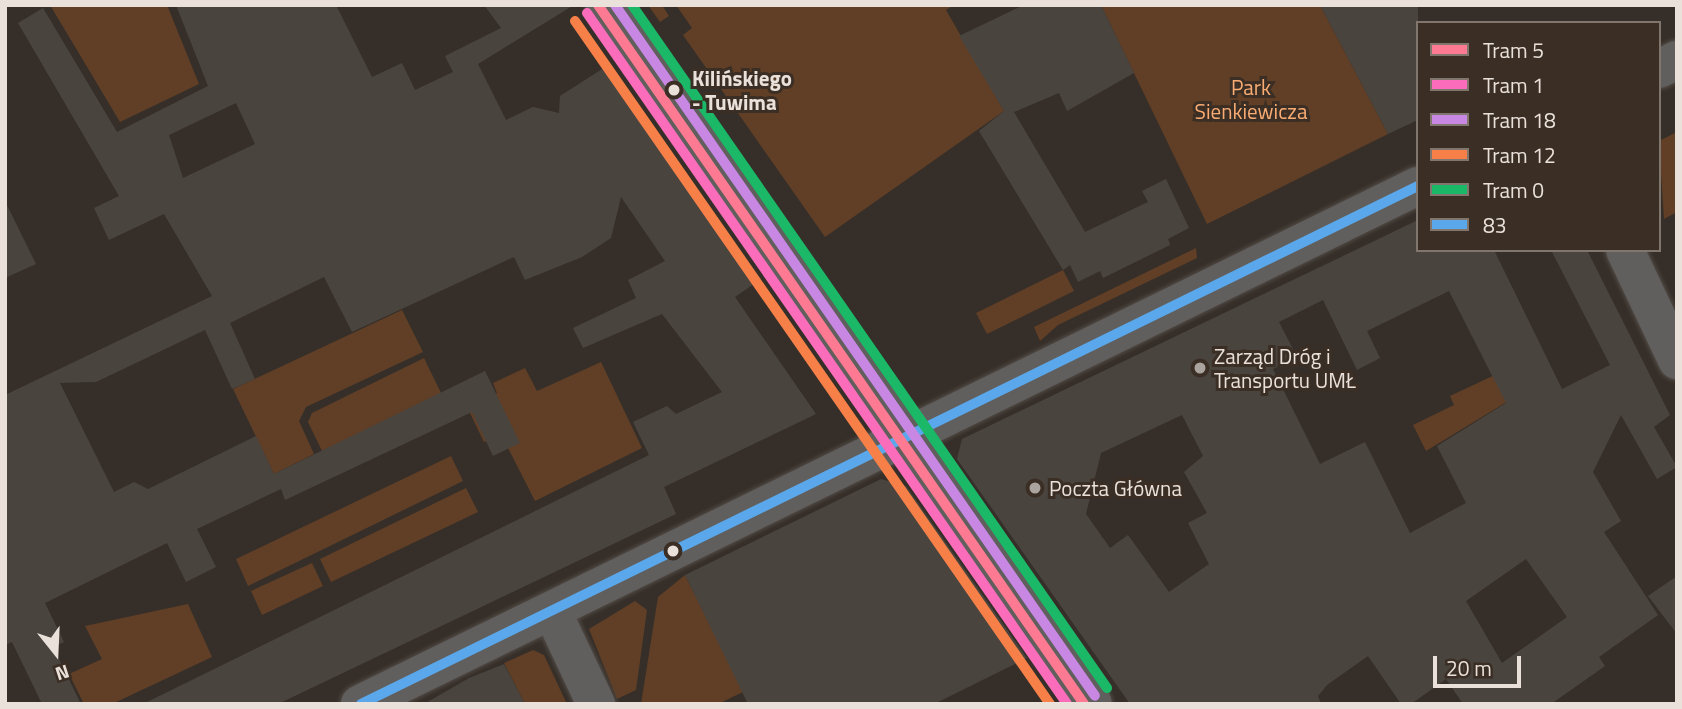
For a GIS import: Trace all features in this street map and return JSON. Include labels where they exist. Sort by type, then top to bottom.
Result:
[{"type":"street","points":[[605,5],[908,434],[1093,704]]},
{"type":"street","points":[[1661,68],[1677,60]]},
{"type":"street","points":[[360,704],[1416,187]]},
{"type":"street","points":[[1626,252],[1677,360]]},
{"type":"street","points":[[552,611],[596,704]]},
{"type":"green space","points":[[50,5],[167,5],[199,84],[120,122]]},
{"type":"green space","points":[[648,5],[662,5],[669,16],[660,22]]},
{"type":"green space","points":[[676,5],[954,5],[946,10],[1004,111],[825,237],[683,35],[692,28]]},
{"type":"green space","name":"Park Sienkiewicza","points":[[1101,5],[1320,5],[1388,134],[1207,224]]},
{"type":"green space","points":[[1677,132],[1677,212],[1664,219],[1661,172],[1661,140]]},
{"type":"green space","points":[[1196,248],[1197,258],[1058,325],[1040,341],[1034,327]]},
{"type":"green space","points":[[1063,270],[1074,291],[987,334],[976,313]]},
{"type":"green space","points":[[402,310],[423,352],[306,407],[299,421],[314,454],[274,474],[233,389]]},
{"type":"green space","points":[[424,358],[441,393],[322,451],[308,422],[312,413]]},
{"type":"green space","points":[[601,362],[642,448],[535,501],[508,448],[512,429],[484,442],[467,407],[497,393],[493,383],[525,368],[537,391]]},
{"type":"green space","points":[[1516,365],[1528,389],[1426,451],[1413,425],[1454,405],[1450,396]]},
{"type":"green space","points":[[451,456],[463,481],[248,586],[236,559]]},
{"type":"green space","points":[[466,488],[478,512],[331,582],[320,559]]},
{"type":"green space","points":[[312,563],[323,586],[262,615],[251,591]]},
{"type":"green space","points":[[685,575],[743,692],[718,704],[641,704],[658,597]]},
{"type":"green space","points":[[635,601],[647,610],[636,690],[617,699],[589,629]]},
{"type":"green space","points":[[188,604],[212,657],[112,704],[84,704],[69,674],[102,659],[85,626]]},
{"type":"green space","points":[[533,650],[544,655],[567,704],[525,704],[504,663]]},
{"type":"building","points":[[176,5],[336,5],[372,77],[402,63],[415,90],[453,72],[445,56],[501,28],[484,5],[574,5],[478,64],[506,120],[533,107],[559,113],[560,96],[610,64],[761,279],[735,297],[816,414],[664,487],[676,514],[278,704],[143,704],[649,455],[633,422],[667,406],[676,414],[722,392],[662,314],[583,348],[573,328],[636,298],[628,280],[665,261],[621,197],[611,238],[582,257],[525,280],[514,257],[352,332],[324,277],[230,323],[255,379],[232,389],[205,330],[96,382],[60,383],[114,492],[134,482],[148,489],[256,436],[274,474],[485,371],[520,443],[493,456],[472,412],[285,500],[281,489],[197,529],[216,567],[186,582],[167,543],[45,603],[64,642],[53,647],[81,704],[42,704],[12,642],[5,645],[5,395],[212,296],[164,214],[109,240],[94,208],[119,196],[18,23],[43,8],[117,132],[208,86]],"holes":[[[236,103],[255,144],[183,178],[169,135]]]},
{"type":"building","points":[[1024,5],[1101,5],[1134,73],[1067,111],[1059,93],[1014,112],[1085,232],[1148,202],[1142,191],[1166,179],[1189,228],[1168,239],[1170,245],[1103,278],[1100,271],[1078,282],[1070,265],[1063,270],[979,131],[1004,111],[959,36]]},
{"type":"building","points":[[1320,5],[1418,5],[1416,121],[1388,134]]},
{"type":"building","points":[[5,201],[36,264],[5,278]]},
{"type":"building","points":[[1416,221],[1416,252],[1495,252],[1562,389],[1610,365],[1552,252],[1588,252],[1670,415],[1654,427],[1677,467],[1657,479],[1621,415],[1593,472],[1621,521],[1604,532],[1658,615],[1599,657],[1605,666],[1551,704],[1463,704],[1446,679],[1411,704],[1401,704],[1368,656],[1327,685],[1318,696],[1321,704],[1130,704],[957,459],[962,439]],"holes":[[[1449,291],[1506,403],[1437,446],[1466,503],[1410,533],[1365,442],[1320,464],[1273,369],[1297,357],[1279,322],[1323,300],[1357,370],[1380,358],[1367,331]],[[1182,415],[1203,456],[1184,472],[1207,513],[1188,523],[1209,564],[1169,592],[1128,535],[1110,548],[1086,514],[1101,453]],[[1526,559],[1567,617],[1502,663],[1466,601]]]},
{"type":"building","points":[[881,479],[906,486],[1027,658],[934,704],[748,704],[685,575]]},
{"type":"building","points":[[1677,576],[1677,634],[1648,596]]},
{"type":"building","points":[[504,664],[525,704],[424,704],[469,678]]},
{"type":"tram line","name":"5","points":[[598,5],[1084,704]]},
{"type":"tram line","name":"18","points":[[615,5],[1095,696]]},
{"type":"tram line","name":"0","points":[[632,5],[1107,688]]},
{"type":"tram line","name":"1","points":[[587,13],[1067,704]]},
{"type":"tram line","name":"12","points":[[575,21],[1050,704]]},
{"type":"transit line","name":"83","points":[[361,704],[1416,187]]},
{"type":"place","name":"Kilińskiego - Tuwima","points":[[674,90]]},
{"type":"place","name":"Zarząd Dróg i Transportu UMŁ","points":[[1200,368]]},
{"type":"place","name":"Poczta Główna","points":[[1035,488]]}]
